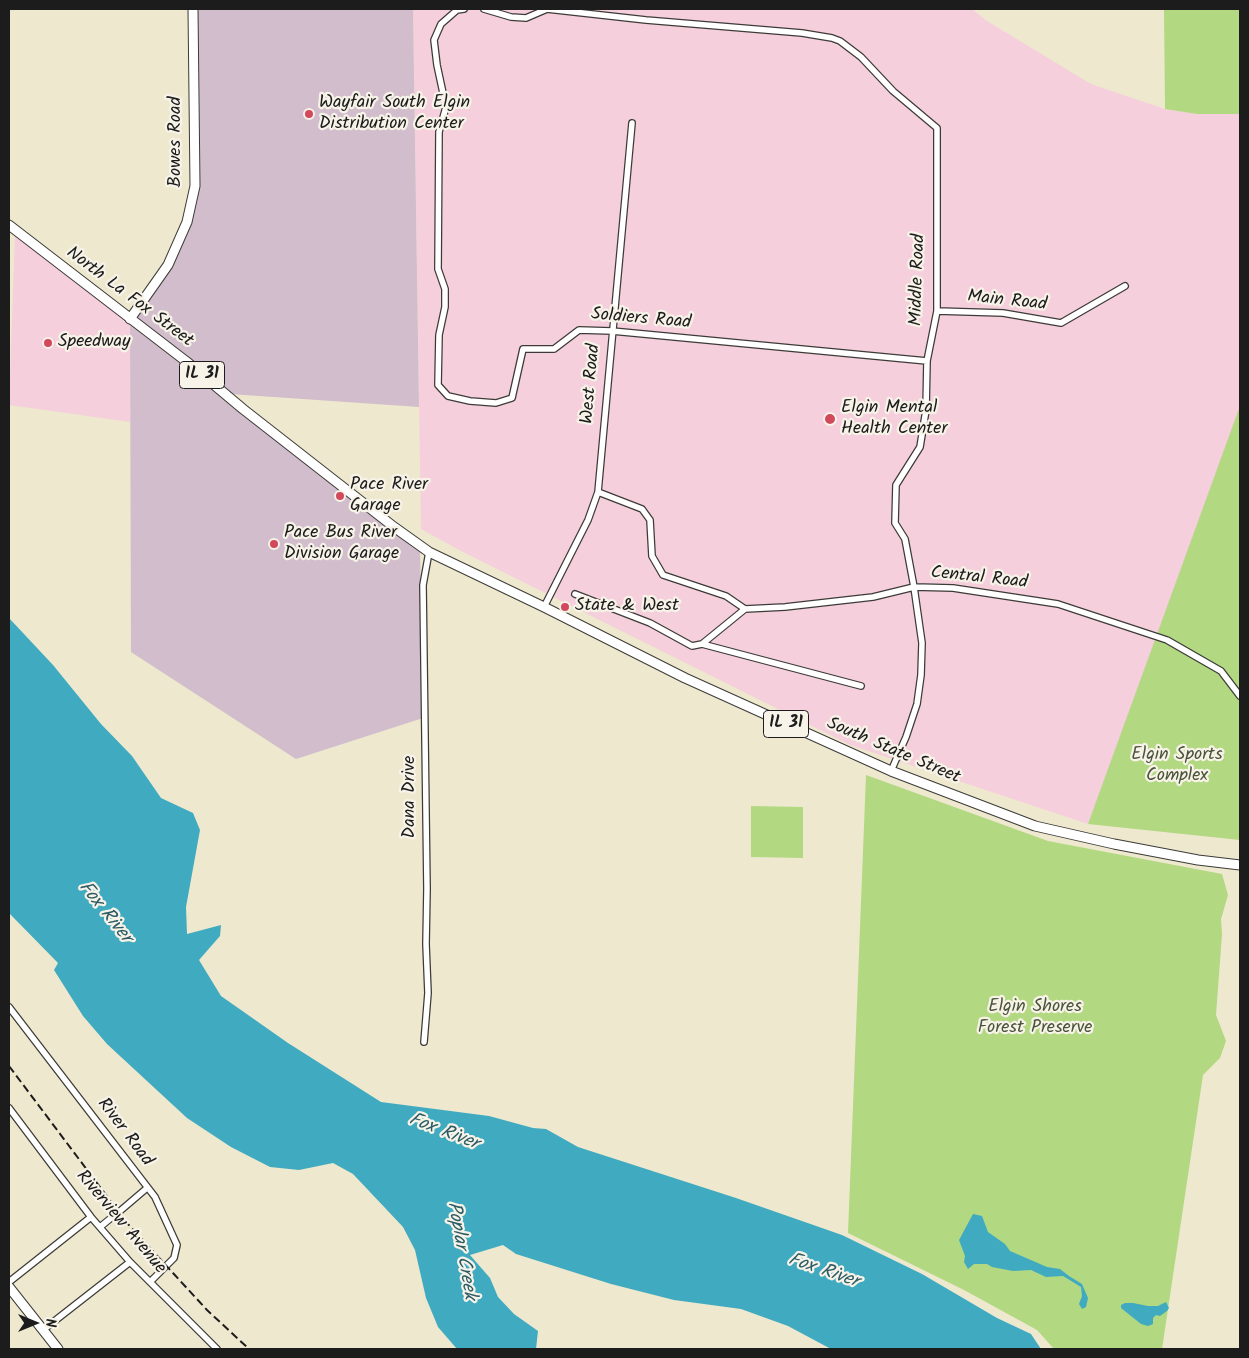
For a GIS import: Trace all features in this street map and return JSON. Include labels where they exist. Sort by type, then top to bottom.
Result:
[{"type":"main road","name":"Bowes Road","points":[[130,320],[168,265],[188,222],[195,186],[193,9]]},
{"type":"main road","name":"North La Fox Street","points":[[9,225],[187,362],[243,409],[394,527]]},
{"type":"main road","name":"South State Street","points":[[394,527],[429,552],[685,678],[891,771],[1035,826],[1123,846],[1198,860],[1240,865]]},
{"type":"main road","points":[[9,1287],[58,1349]]},
{"type":"street","name":"Soldiers Road","points":[[464,9],[457,10],[442,24],[434,40],[446,107],[439,132],[438,269],[445,289],[445,307],[439,335],[438,385],[448,396],[470,401],[496,403],[512,398],[523,349],[554,349],[578,330],[612,331],[927,361]]},
{"type":"street","name":"Middle Road","points":[[484,9],[511,17],[526,18],[547,9],[646,20],[802,33],[840,41],[861,58],[893,91],[937,128],[936,311],[927,361],[926,410],[920,447],[896,485],[895,524],[905,539],[914,587],[922,643],[921,674],[917,704],[906,737],[891,771]]},
{"type":"street","name":"West Road","points":[[544,607],[588,520],[598,492],[632,123]]},
{"type":"street","name":"Main Road","points":[[936,311],[1003,313],[1062,323],[1125,286]]},
{"type":"street","points":[[598,492],[642,509],[650,520],[652,556],[663,575],[726,596],[745,609],[702,644]]},
{"type":"street","name":"Dana Drive","points":[[424,1042],[428,993],[426,944],[424,585],[429,552]]},
{"type":"street","name":"Central Road","points":[[745,609],[784,607],[872,597],[914,587],[953,588],[1058,604],[1167,640],[1221,671],[1240,696]]},
{"type":"street","points":[[575,594],[650,623],[692,646],[702,644],[861,686]]},
{"type":"street","name":"River Road","points":[[9,1008],[155,1197],[177,1245],[174,1258],[150,1282]]},
{"type":"street","name":"Riverview Avenue","points":[[9,1108],[91,1217],[130,1262],[217,1349]]},
{"type":"street","points":[[100,1227],[148,1188]]},
{"type":"street","points":[[9,1282],[91,1217]]},
{"type":"street","points":[[43,1330],[130,1262]]},
{"type":"shaded area","points":[[197,9],[413,9],[419,407],[230,394],[134,319],[171,266],[198,184]]},
{"type":"shaded area","name":"Elgin Mental Health Center","points":[[413,9],[972,9],[987,21],[1091,84],[1165,109],[1197,114],[1240,114],[1240,431],[1088,824],[850,745],[459,550],[421,529]]},
{"type":"shaded area","points":[[15,233],[130,321],[130,422],[9,405]]},
{"type":"shaded area","name":"Pace Bus River Division Garage","points":[[130,321],[420,549],[423,718],[296,759],[131,652]]},
{"type":"green space","points":[[1164,9],[1240,9],[1240,114],[1197,114],[1165,109]]},
{"type":"green space","name":"Elgin Sports Complex","points":[[1240,406],[1240,840],[1088,824]]},
{"type":"green space","name":"Elgin Shores Forest Preserve","points":[[866,775],[1048,841],[1222,874],[1228,895],[1221,919],[1222,934],[1216,1015],[1226,1041],[1220,1058],[1203,1075],[1162,1349],[1054,1349],[1037,1330],[964,1290],[848,1233]]},
{"type":"green space","points":[[751,806],[803,807],[803,858],[751,857]]},
{"type":"water","points":[[9,618],[53,665],[101,724],[132,756],[161,798],[193,813],[200,830],[186,907],[187,934],[221,925],[220,936],[199,960],[221,996],[288,1043],[381,1102],[489,1116],[533,1128],[546,1129],[578,1147],[736,1198],[842,1235],[922,1274],[997,1318],[1031,1334],[1041,1349],[831,1349],[788,1326],[741,1309],[674,1300],[611,1284],[516,1254],[503,1245],[470,1255],[490,1278],[498,1297],[514,1314],[538,1331],[536,1349],[457,1349],[438,1327],[426,1298],[415,1250],[403,1227],[353,1174],[333,1163],[299,1170],[270,1167],[231,1147],[187,1118],[107,1044],[83,1016],[54,970],[58,963],[9,913]]},
{"type":"water","points":[[973,1214],[982,1216],[988,1232],[1005,1244],[1010,1251],[1047,1267],[1060,1269],[1082,1284],[1088,1298],[1086,1307],[1082,1309],[1079,1304],[1082,1296],[1081,1287],[1063,1276],[1046,1277],[1031,1270],[1013,1271],[992,1267],[987,1264],[974,1264],[968,1269],[964,1262],[965,1256],[959,1240]]},
{"type":"water","points":[[1166,1302],[1169,1308],[1167,1311],[1160,1316],[1156,1315],[1153,1318],[1153,1324],[1148,1326],[1141,1324],[1121,1308],[1121,1305],[1125,1303],[1158,1306]]},
{"type":"railway","points":[[9,1066],[127,1223],[207,1310],[249,1349]]},
{"type":"place","name":"Wayfair South Elgin Distribution Center","points":[[309,114]]},
{"type":"place","name":"Speedway","points":[[48,343]]},
{"type":"place","name":"Elgin Mental Health Center","points":[[830,419]]},
{"type":"place","name":"Pace River Garage","points":[[340,496]]},
{"type":"place","name":"Pace Bus River Division Garage","points":[[274,544]]},
{"type":"place","name":"State & West","points":[[565,607]]},
{"type":"water label","name":"Fox River","points":[[104,913]]},
{"type":"water label","name":"Fox River","points":[[443,1133]]},
{"type":"water label","name":"Poplar Creek","points":[[460,1251]]},
{"type":"water label","name":"Fox River","points":[[823,1272]]}]
